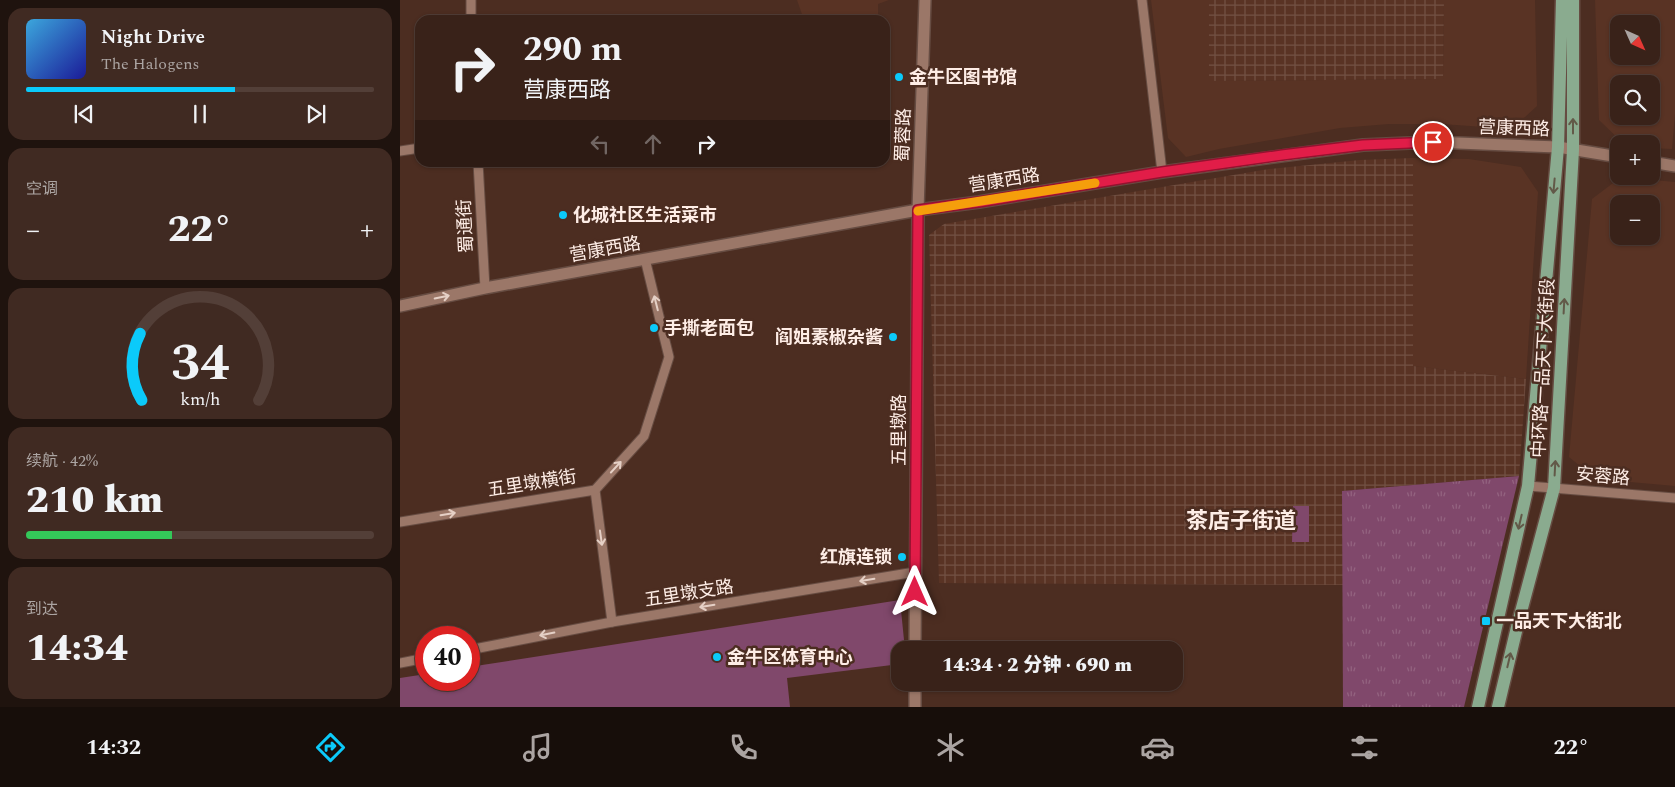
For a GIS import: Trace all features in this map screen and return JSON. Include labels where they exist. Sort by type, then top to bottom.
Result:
[{"type":"main road","name":"中环路一品天下大街段","points":[[1554,0],[1562,33]]},
{"type":"main road","name":"中环路一品天下大街段","points":[[1478,707],[1528,486],[1558,147],[1562,0]]},
{"type":"main road","name":"中环路一品天下大街段","points":[[1498,707],[1554,488],[1573,150],[1573,0]]},
{"type":"main road","name":"中环路一品天下大街段","points":[[1574,24],[1579,0]]},
{"type":"street","points":[[470,0],[471,15]]},
{"type":"street","name":"蜀蓉路","points":[[918,210],[925,0]]},
{"type":"street","points":[[1142,0],[1162,172]]},
{"type":"street","name":"营康西路","points":[[400,306],[485,288],[918,210],[1282,155],[1363,145],[1433,142],[1558,147],[1610,156]]},
{"type":"street","points":[[400,151],[415,149]]},
{"type":"street","points":[[1660,164],[1675,166]]},
{"type":"street","name":"蜀通街","points":[[478,167],[485,288]]},
{"type":"street","name":"五里墩路","points":[[915,641],[918,210]]},
{"type":"street","name":"五里墩横街","points":[[400,522],[595,490],[644,436],[669,357],[645,260]]},
{"type":"street","name":"安蓉路","points":[[1528,486],[1675,498]]},
{"type":"street","points":[[595,490],[612,622]]},
{"type":"street","name":"五里墩支路","points":[[480,648],[612,622],[915,572]]},
{"type":"street","points":[[400,663],[415,660]]},
{"type":"street","points":[[915,691],[915,707]]},
{"type":"shaded area","points":[[797,0],[889,0],[878,4],[878,15],[802,15]]},
{"type":"shaded area","points":[[1151,0],[1209,0],[1209,81],[1443,79],[1444,0],[1535,0],[1537,106],[1512,129],[1442,124],[1389,124],[1340,128],[1219,149],[1186,157],[1168,138]]},
{"type":"shaded area","points":[[1209,0],[1444,0],[1443,79],[1209,81]]},
{"type":"shaded area","points":[[1595,0],[1675,0],[1675,114],[1672,149],[1660,148],[1660,135],[1615,135],[1599,120]]},
{"type":"shaded area","points":[[1413,158],[1469,159],[1521,167],[1538,192],[1526,379],[1413,366]]},
{"type":"shaded area","points":[[1413,158],[1413,366],[1526,379],[1519,476],[1342,491],[1343,585],[939,583],[929,235],[944,224],[1269,169],[1360,160]]},
{"type":"shaded area","points":[[1660,181],[1675,182],[1675,486],[1596,479],[1569,457],[1592,199],[1610,185],[1660,185]]},
{"type":"green space","points":[[1519,476],[1464,707],[1343,707],[1342,491]]},
{"type":"green space","points":[[1293,506],[1309,506],[1309,542],[1292,542]]},
{"type":"green space","name":"金牛区体育中心","points":[[900,600],[904,641],[891,641],[891,665],[787,678],[790,707],[400,707],[400,678],[415,676],[415,691],[480,691],[480,665]]},
{"type":"slow traffic","points":[[918,211],[1095,183]]},
{"type":"place","name":"金牛区图书馆","points":[[899,77]]},
{"type":"place","name":"化城社区生活菜市","points":[[563,215]]},
{"type":"place","name":"手撕老面包","points":[[654,328]]},
{"type":"place","name":"阎姐素椒杂酱","points":[[893,337]]},
{"type":"place","name":"红旗连锁","points":[[902,557]]},
{"type":"place","name":"一品天下大街北","points":[[1486,621]]},
{"type":"place","name":"金牛区体育中心","points":[[717,657]]},
{"type":"district","name":"茶店子街道","points":[[1241,520]]},
{"type":"route","points":[[915,592],[918,210],[1282,155],[1363,145],[1433,142]]}]
